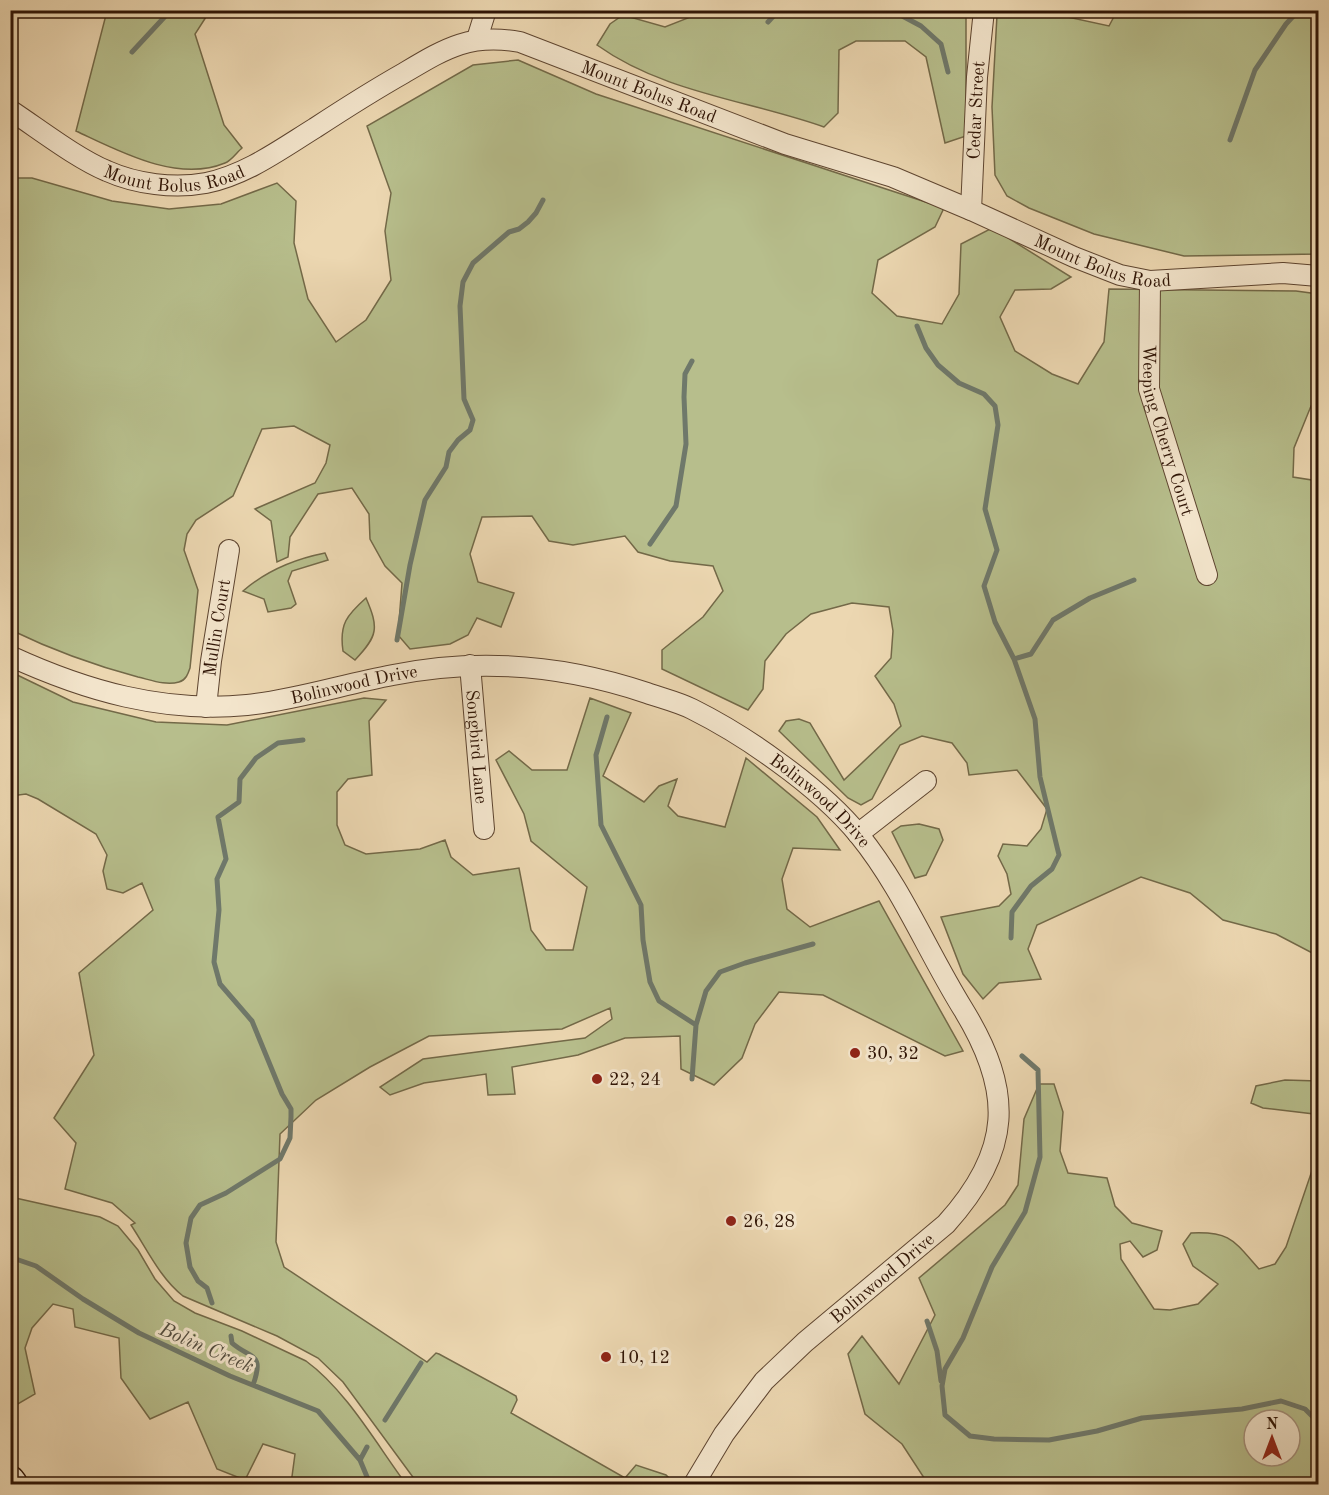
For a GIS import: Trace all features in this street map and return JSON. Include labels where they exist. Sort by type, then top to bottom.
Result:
[{"type":"street","points":[[477,39],[486,10]]},
{"type":"street","name":"Cedar Street","points":[[971,210],[977,77],[984,10]]},
{"type":"street","name":"Mount Bolus Road","points":[[10,110],[106,171],[138,182],[171,185],[205,183],[234,175],[270,157],[420,63],[447,49],[477,39],[499,39],[520,42],[785,144],[893,177],[1120,275],[1150,281],[1283,273],[1318,276]]},
{"type":"street","name":"Weeping Cherry Court","points":[[1150,281],[1149,389],[1207,575]]},
{"type":"street","name":"Mullin Court","points":[[206,707],[229,550]]},
{"type":"street","name":"Bolinwood Drive","points":[[10,656],[40,670],[92,688],[149,703],[206,707],[248,705],[288,699],[391,675],[470,665],[523,666],[573,674],[625,686],[689,708],[752,743],[806,782],[858,834],[901,894],[987,1055],[1000,1112],[997,1141],[989,1163],[964,1204],[946,1224],[805,1342],[764,1381],[724,1434],[694,1485]]},
{"type":"street","name":"Songbird Lane","points":[[470,665],[484,829]]},
{"type":"street","points":[[858,834],[926,781]]},
{"type":"street","points":[[10,1480],[13,1485]]},
{"type":"green space","points":[[1000,10],[1040,11],[1109,26],[1117,11],[1318,11],[1318,254],[1184,256],[1094,234],[1029,208],[1007,196],[995,175],[992,107],[997,15]]},
{"type":"green space","points":[[107,11],[225,11],[206,17],[195,34],[224,125],[242,148],[229,160],[207,168],[168,167],[129,155],[76,131]]},
{"type":"green space","points":[[693,11],[966,11],[966,136],[945,143],[926,57],[905,41],[856,41],[839,50],[838,113],[824,127],[678,85],[623,61],[597,45],[610,24],[623,15],[665,27],[688,18]]},
{"type":"green space","points":[[518,60],[596,94],[944,208],[935,227],[878,260],[872,293],[897,316],[942,324],[959,294],[961,244],[992,228],[1071,277],[1051,289],[1015,290],[1000,317],[1015,351],[1052,374],[1078,384],[1104,342],[1109,289],[1296,291],[1318,294],[1318,394],[1294,448],[1293,477],[1318,481],[1318,956],[1276,934],[1223,920],[1190,893],[1141,877],[1037,925],[1028,949],[1041,979],[999,983],[983,999],[963,974],[941,917],[999,906],[1011,894],[1007,874],[998,856],[1003,844],[1027,846],[1041,829],[1047,809],[1017,770],[969,775],[967,763],[952,743],[922,736],[900,745],[872,799],[861,805],[848,798],[779,731],[786,721],[799,719],[810,723],[844,780],[901,726],[894,704],[875,676],[891,658],[893,631],[889,607],[852,603],[811,614],[786,634],[765,661],[763,689],[748,710],[662,669],[662,650],[703,617],[723,591],[713,566],[670,561],[638,552],[625,536],[573,545],[549,541],[532,516],[482,517],[470,554],[478,582],[514,593],[501,627],[477,618],[468,635],[450,644],[410,649],[398,635],[402,583],[385,566],[370,539],[369,514],[352,488],[318,494],[290,537],[288,557],[277,562],[271,521],[255,509],[315,483],[326,463],[330,445],[294,426],[262,429],[233,496],[196,520],[187,534],[184,550],[198,590],[190,668],[183,680],[164,683],[121,672],[57,650],[11,630],[10,178],[32,178],[112,201],[169,209],[221,204],[277,183],[296,201],[294,243],[308,299],[336,342],[366,320],[391,280],[385,231],[391,193],[367,126],[473,65]]},
{"type":"green space","points":[[325,553],[328,560],[292,571],[288,581],[296,604],[291,608],[268,612],[264,599],[243,591],[261,577],[281,567]]},
{"type":"green space","points":[[366,598],[373,617],[374,631],[372,638],[355,660],[343,651],[342,634],[349,615]]},
{"type":"green space","points":[[11,672],[73,702],[156,722],[227,725],[364,698],[386,700],[369,721],[372,775],[348,779],[337,792],[337,825],[345,845],[366,854],[420,849],[445,840],[451,857],[473,875],[519,868],[531,930],[546,950],[573,950],[587,887],[531,841],[524,814],[496,760],[509,751],[532,770],[567,770],[590,698],[631,713],[603,776],[644,802],[659,786],[677,779],[668,806],[678,816],[725,827],[746,758],[817,817],[840,850],[793,848],[782,879],[787,909],[810,927],[879,901],[963,1051],[945,1056],[823,995],[779,992],[755,1024],[742,1058],[714,1085],[681,1069],[680,1036],[625,1038],[578,1055],[512,1067],[515,1094],[488,1095],[486,1074],[424,1083],[390,1095],[380,1087],[423,1059],[585,1038],[612,1019],[610,1008],[562,1029],[429,1036],[370,1067],[316,1100],[280,1134],[276,1242],[284,1267],[427,1362],[436,1353],[439,1354],[516,1396],[517,1400],[511,1413],[625,1478],[636,1465],[666,1475],[675,1484],[418,1484],[343,1382],[318,1358],[277,1336],[183,1296],[167,1281],[154,1263],[131,1225],[135,1223],[112,1203],[65,1189],[76,1143],[54,1118],[94,1055],[79,973],[153,910],[142,883],[123,893],[107,889],[103,871],[107,855],[96,834],[38,799],[26,794],[11,796]]},
{"type":"green space","points":[[919,824],[939,829],[943,840],[926,875],[915,878],[892,832],[901,826]]},
{"type":"green space","points":[[1285,1080],[1318,1081],[1318,1121],[1314,1114],[1263,1108],[1251,1103],[1256,1086]]},
{"type":"green space","points":[[1039,1084],[1054,1084],[1063,1112],[1060,1151],[1068,1173],[1107,1178],[1115,1206],[1132,1223],[1162,1231],[1157,1250],[1143,1257],[1130,1241],[1120,1244],[1121,1259],[1154,1309],[1170,1310],[1198,1304],[1218,1284],[1193,1266],[1183,1244],[1191,1233],[1224,1236],[1237,1245],[1259,1269],[1275,1264],[1286,1247],[1318,1153],[1318,1484],[928,1484],[902,1444],[865,1414],[848,1354],[862,1336],[899,1384],[935,1315],[919,1278],[1005,1205],[1018,1185],[1024,1119]]},
{"type":"green space","points":[[11,1197],[100,1217],[118,1226],[138,1250],[155,1279],[174,1301],[195,1313],[242,1331],[306,1361],[321,1373],[348,1402],[406,1484],[291,1484],[295,1454],[263,1444],[245,1480],[217,1469],[188,1402],[150,1419],[121,1378],[119,1338],[75,1327],[73,1309],[53,1304],[32,1328],[25,1348],[35,1394],[11,1408]]},
{"type":"waterway","points":[[132,52],[171,10]]},
{"type":"waterway","points":[[768,22],[779,10]]},
{"type":"waterway","points":[[891,10],[921,26],[941,44],[948,72]]},
{"type":"waterway","points":[[1230,140],[1255,70],[1286,24],[1299,10]]},
{"type":"waterway","points":[[397,640],[410,565],[425,500],[446,467],[449,452],[470,430],[473,420],[464,399],[460,306],[463,282],[473,263],[509,232],[519,229],[528,222],[543,200]]},
{"type":"waterway","points":[[917,326],[926,348],[938,365],[959,383],[984,394],[995,406],[998,425],[985,509],[997,550],[984,586],[995,622],[1014,659],[1035,719],[1040,777],[1059,855],[1052,869],[1031,886],[1012,912],[1011,938]]},
{"type":"waterway","points":[[650,544],[676,506],[686,444],[685,374],[692,361]]},
{"type":"waterway","points":[[1014,659],[1031,654],[1053,620],[1090,598],[1134,580]]},
{"type":"waterway","points":[[607,717],[596,755],[601,825],[641,905],[643,940],[650,982],[659,1001],[696,1025]]},
{"type":"waterway","points":[[212,1303],[207,1288],[198,1281],[190,1267],[186,1243],[191,1218],[200,1205],[226,1193],[280,1159],[290,1138],[291,1117],[291,1109],[282,1094],[252,1021],[220,984],[214,962],[219,910],[217,879],[226,859],[218,817],[239,802],[240,779],[256,758],[278,743],[303,740]]},
{"type":"waterway","points":[[692,1079],[696,1025],[706,991],[720,972],[813,944]]},
{"type":"waterway","points":[[1022,1056],[1038,1070],[1040,1157],[1025,1212],[992,1267],[963,1338],[945,1369],[942,1386],[945,1415],[970,1436],[1049,1440],[1097,1431],[1142,1418],[1242,1409],[1281,1401],[1305,1409],[1313,1417],[1318,1431]]},
{"type":"waterway","name":"Bolin Creek","points":[[10,1257],[36,1266],[83,1299],[139,1333],[230,1376],[318,1411],[360,1460],[370,1484]]},
{"type":"waterway","points":[[927,1321],[937,1351],[941,1381]]},
{"type":"waterway","points":[[231,1336],[232,1343],[256,1361],[253,1385]]},
{"type":"waterway","points":[[385,1420],[421,1363]]},
{"type":"waterway","points":[[360,1460],[367,1447]]},
{"type":"place","name":"30, 32","points":[[855,1053]]},
{"type":"place","name":"22, 24","points":[[597,1079]]},
{"type":"place","name":"26, 28","points":[[731,1221]]},
{"type":"place","name":"10, 12","points":[[606,1357]]}]
